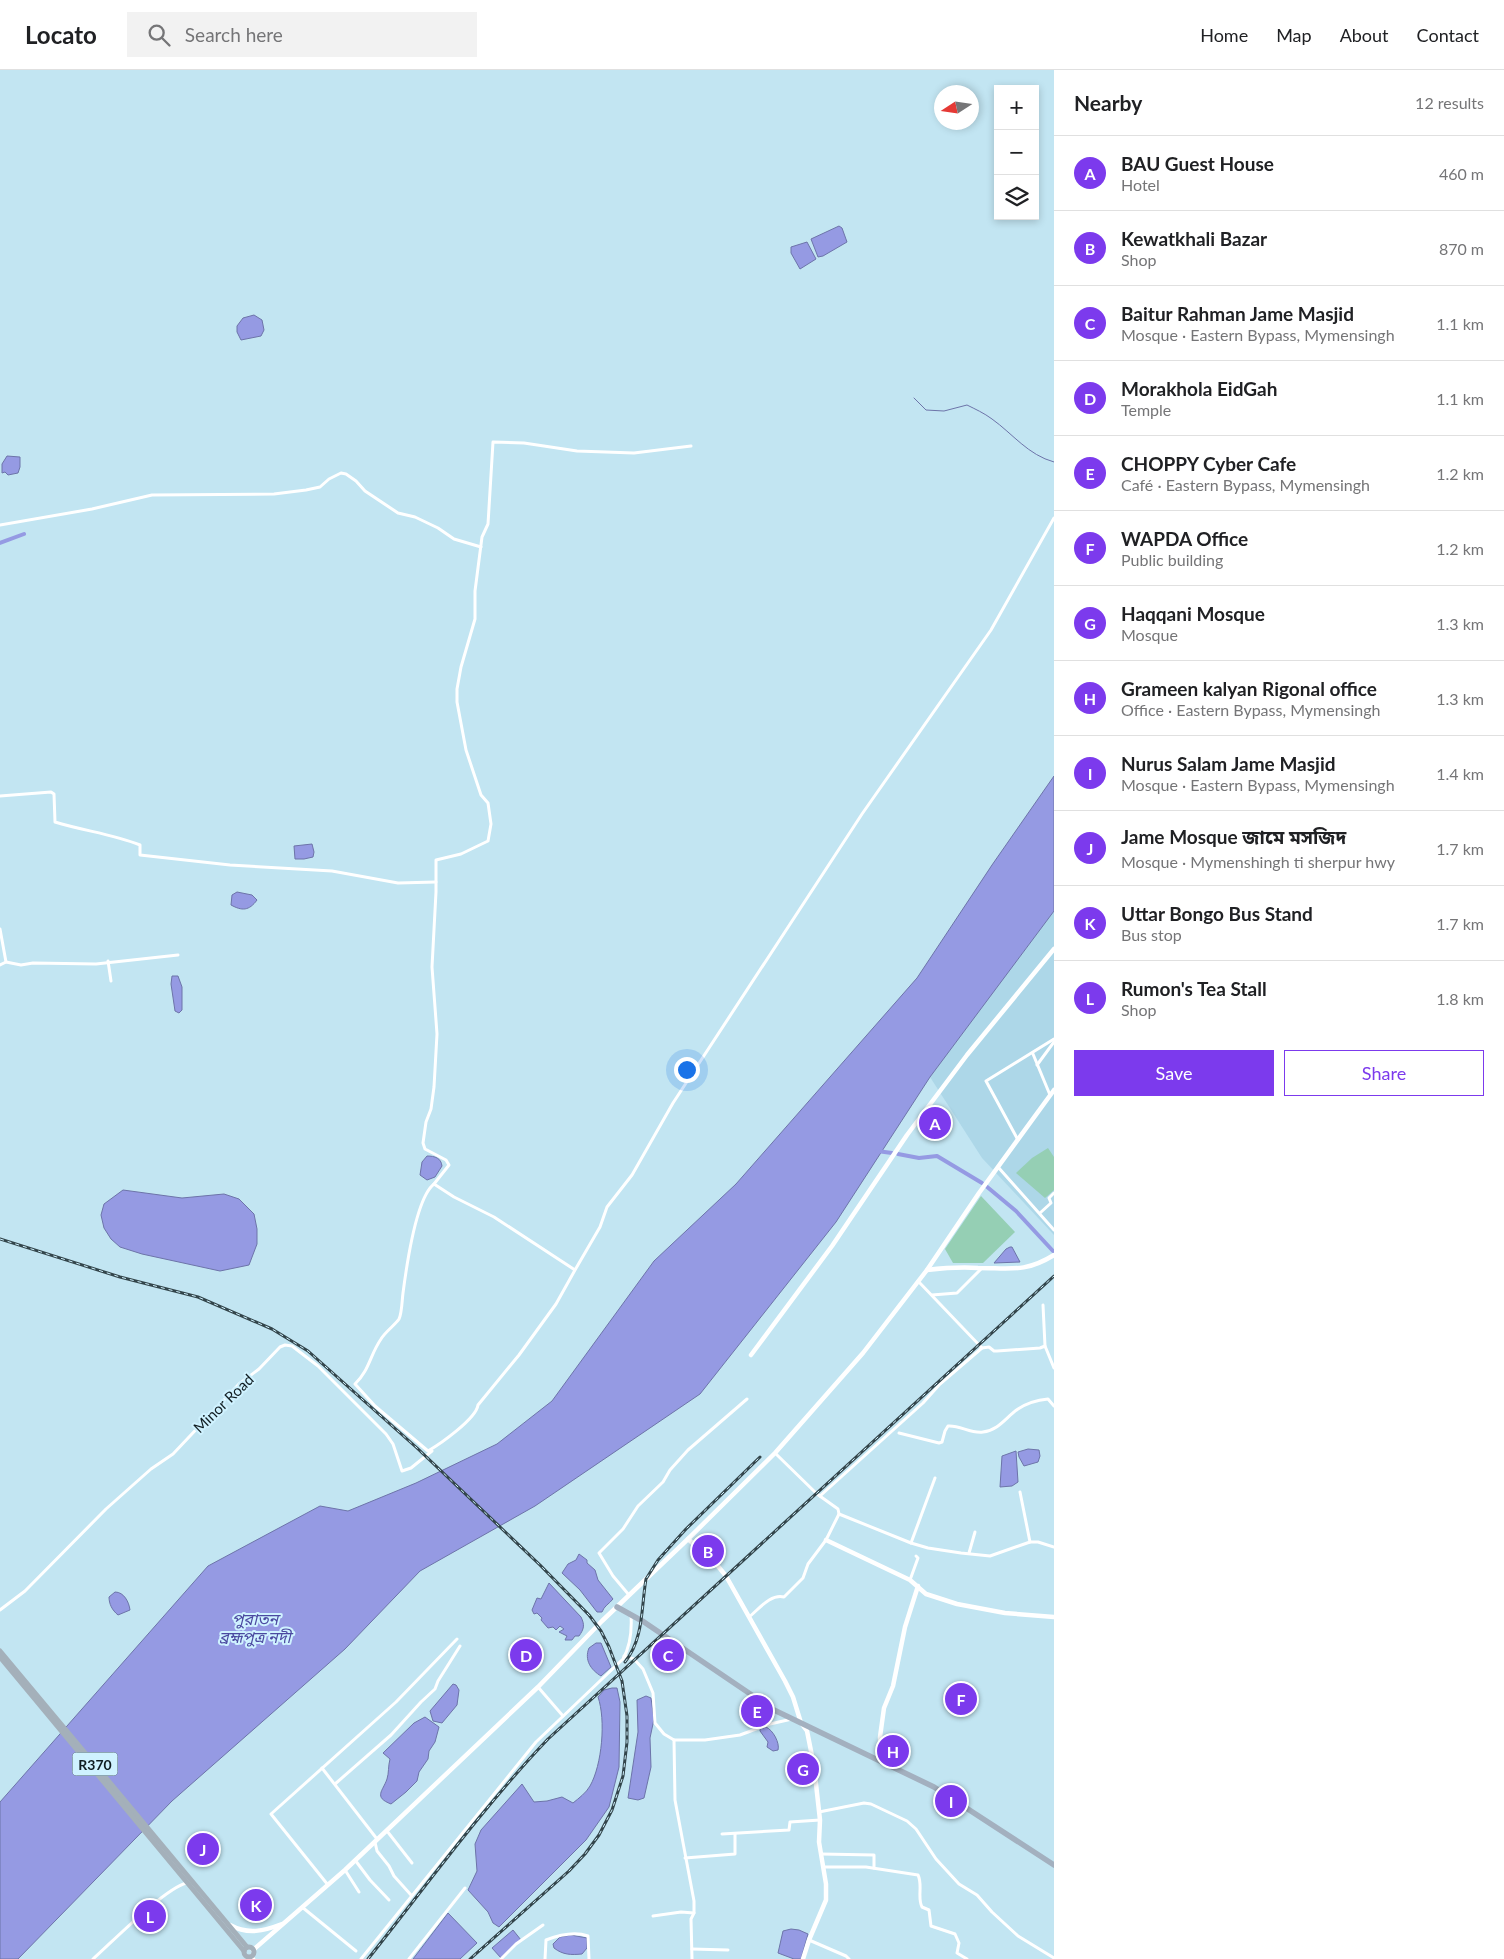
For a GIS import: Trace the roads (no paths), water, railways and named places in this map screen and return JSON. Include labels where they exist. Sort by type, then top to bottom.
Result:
[{"type":"highway","points":[[617,1607],[774,1710],[934,1787],[1054,1865]]},
{"type":"main road","name":"R370","points":[[0,1651],[187,1882],[248,1954]]},
{"type":"main road","points":[[0,1658],[187,1882]]},
{"type":"main road","name":"R370","points":[[187,1882],[228,1923],[248,1954]]},
{"type":"main road","points":[[239,1959],[248,1954]]},
{"type":"street","points":[[692,446],[634,453],[577,452],[524,442],[493,442],[488,524],[482,538],[475,590],[474,619],[460,667],[457,702],[466,750],[481,795],[488,803],[491,824],[490,834],[488,841],[475,848],[450,858],[436,860],[432,967],[436,1000],[436,1065],[423,1146],[428,1151],[446,1160],[449,1165],[427,1192],[416,1222],[406,1265],[399,1320],[382,1336],[371,1355],[365,1375],[355,1384],[375,1406],[416,1443],[428,1451],[478,1411],[478,1405],[519,1355],[556,1304],[600,1226],[607,1207],[632,1175],[673,1103],[862,814],[991,630],[1054,518]]},
{"type":"street","points":[[0,525],[92,509],[152,495],[274,494],[306,490],[320,487],[329,479],[341,473],[351,478],[365,491],[398,512],[415,517],[438,528],[454,539],[481,546]]},
{"type":"street","points":[[0,796],[51,792],[54,794],[56,822],[123,838],[140,845],[140,855],[230,865],[332,871],[398,883],[436,882]]},
{"type":"street","points":[[0,929],[6,962]]},
{"type":"street","points":[[751,1355],[832,1246],[907,1135],[967,1055],[1052,955],[1054,949]]},
{"type":"street","points":[[0,964],[6,962],[21,965],[96,964],[108,961],[178,955]]},
{"type":"street","points":[[108,961],[112,981]]},
{"type":"street","points":[[1037,1065],[1054,1040]]},
{"type":"street","points":[[1018,1140],[986,1081],[1054,1040]]},
{"type":"street","points":[[1048,1050],[1054,1054]]},
{"type":"street","points":[[1033,1054],[1050,1095]]},
{"type":"street","points":[[248,1954],[345,1870],[538,1687],[629,1595],[688,1540],[775,1453],[863,1353],[927,1270],[1054,1090]]},
{"type":"street","points":[[998,1167],[1054,1230]]},
{"type":"street","points":[[434,1184],[454,1197],[494,1217],[575,1270]]},
{"type":"street","points":[[1040,1213],[1051,1203],[1049,1198],[1054,1193]]},
{"type":"street","points":[[927,1270],[982,1268],[1014,1270],[1038,1263],[1054,1255]]},
{"type":"street","points":[[932,1295],[957,1293],[982,1268]]},
{"type":"street","points":[[918,1281],[982,1348]]},
{"type":"street","points":[[1043,1305],[1045,1346],[1054,1368]]},
{"type":"street","name":"Minor Road","points":[[0,1610],[25,1591],[106,1508],[151,1469],[173,1454],[239,1384],[259,1369],[285,1344],[292,1346],[318,1366],[386,1434],[393,1444],[402,1471],[410,1468],[436,1446]]},
{"type":"street","points":[[820,1496],[923,1403],[940,1384],[982,1348],[989,1347],[997,1351],[1045,1346]]},
{"type":"street","points":[[629,1595],[604,1564],[599,1554],[623,1529],[638,1506],[663,1482],[670,1470],[688,1450],[747,1399]]},
{"type":"street","points":[[899,1433],[939,1443],[942,1442],[944,1431],[948,1426],[982,1432],[992,1430],[1003,1424],[1016,1410],[1034,1401],[1048,1399],[1054,1406]]},
{"type":"street","points":[[749,1618],[773,1597],[779,1595],[784,1597],[803,1578],[808,1564],[826,1540],[839,1514],[838,1509],[820,1496],[775,1453]]},
{"type":"street","points":[[911,1543],[935,1478]]},
{"type":"street","points":[[1020,1492],[1030,1542]]},
{"type":"street","points":[[839,1514],[928,1548],[990,1556],[1030,1542],[1054,1546]]},
{"type":"street","points":[[969,1553],[975,1532]]},
{"type":"street","points":[[688,1540],[717,1565],[726,1576],[785,1681],[793,1697],[801,1723],[807,1731],[814,1766],[826,1900],[803,1959]]},
{"type":"street","points":[[826,1540],[910,1580],[926,1594],[971,1608],[1054,1617]]},
{"type":"street","points":[[910,1580],[918,1558],[916,1556]]},
{"type":"street","points":[[881,1761],[880,1737],[884,1708],[893,1687],[905,1627],[918,1586]]},
{"type":"street","points":[[361,1959],[536,1742],[624,1656],[631,1636],[630,1615]]},
{"type":"street","points":[[328,1885],[271,1814],[396,1702],[457,1639]]},
{"type":"street","points":[[335,1784],[391,1735],[421,1702],[435,1690],[438,1681],[460,1646]]},
{"type":"street","points":[[624,1656],[634,1659],[644,1669],[653,1693],[655,1723],[664,1734],[674,1740],[705,1740],[733,1736],[793,1719]]},
{"type":"street","points":[[538,1687],[563,1716]]},
{"type":"street","points":[[674,1740],[676,1800],[694,1913],[691,1919],[692,1959]]},
{"type":"street","points":[[322,1768],[376,1840],[377,1851],[394,1876],[412,1895]]},
{"type":"street","points":[[819,1812],[864,1803],[871,1804],[910,1823],[926,1842],[936,1859],[959,1884],[976,1895],[1018,1936],[1054,1958]]},
{"type":"street","points":[[722,1834],[789,1830],[790,1822],[820,1820]]},
{"type":"street","points":[[387,1830],[412,1863]]},
{"type":"street","points":[[686,1858],[736,1854],[735,1834]]},
{"type":"street","points":[[821,1854],[872,1854],[874,1855],[874,1868]]},
{"type":"street","points":[[355,1860],[370,1880],[389,1900]]},
{"type":"street","points":[[823,1867],[849,1866],[918,1874],[920,1905],[929,1910],[931,1926],[955,1934],[959,1943],[957,1953],[967,1959]]},
{"type":"street","points":[[345,1870],[359,1892]]},
{"type":"street","points":[[93,1959],[157,1902],[177,1886],[187,1882]]},
{"type":"street","points":[[409,1959],[465,1888]]},
{"type":"street","points":[[302,1907],[356,1951]]},
{"type":"street","points":[[653,1916],[681,1912],[694,1913]]},
{"type":"street","points":[[228,1923],[240,1930],[255,1932],[267,1930],[286,1922]]},
{"type":"street","points":[[502,1959],[516,1944],[543,1925]]},
{"type":"street","points":[[544,1959],[546,1940],[567,1934],[581,1934],[588,1936],[589,1959]]},
{"type":"street","points":[[809,1940],[849,1959]]},
{"type":"street","points":[[692,1949],[728,1950]]},
{"type":"water","points":[[839,226],[842,228],[847,242],[818,257],[811,239]]},
{"type":"water","points":[[807,242],[816,259],[800,269],[791,253],[791,247]]},
{"type":"water","points":[[254,315],[262,320],[264,330],[261,336],[241,340],[237,332],[237,326],[243,318]]},
{"type":"water","points":[[7,456],[20,457],[18,473],[8,475],[5,472],[2,473],[2,464]]},
{"type":"water","name":"পুরাতন ব্রহ্মপুত্র নদী","points":[[1054,776],[1054,911],[930,1077],[836,1222],[700,1394],[535,1506],[420,1571],[345,1649],[172,1801],[18,1959],[0,1959],[0,1802],[208,1566],[320,1506],[348,1511],[416,1483],[497,1444],[552,1401],[654,1261],[736,1184],[917,978]]},
{"type":"water","points":[[312,844],[313,857],[295,859],[294,846]]},
{"type":"water","points":[[237,892],[252,895],[257,900],[245,909],[235,907],[231,905],[232,895]]},
{"type":"water","points":[[172,976],[178,976],[182,987],[182,1010],[179,1013],[175,1011],[171,984]]},
{"type":"water","points":[[427,1156],[437,1158],[442,1166],[435,1177],[427,1180],[420,1175],[422,1162]]},
{"type":"water","points":[[123,1190],[182,1198],[224,1194],[239,1199],[254,1214],[257,1229],[257,1244],[249,1265],[220,1271],[142,1254],[120,1247],[111,1239],[104,1228],[101,1215],[104,1204]]},
{"type":"water","points":[[1012,1247],[1020,1262],[994,1263],[1006,1249]]},
{"type":"water","points":[[1028,1449],[1039,1450],[1040,1456],[1038,1462],[1024,1466],[1018,1452]]},
{"type":"water","points":[[1016,1451],[1018,1482],[1012,1486],[1000,1487],[1002,1456]]},
{"type":"water","points":[[579,1554],[595,1570],[598,1580],[613,1599],[602,1612],[597,1612],[580,1590],[562,1573],[568,1564],[576,1560]]},
{"type":"water","points":[[549,1583],[581,1617],[582,1631],[579,1636],[575,1636],[572,1640],[565,1640],[567,1636],[559,1632],[564,1629],[560,1626],[556,1630],[553,1627],[548,1628],[541,1620],[542,1618],[537,1613],[534,1614],[532,1610],[537,1598],[541,1599]]},
{"type":"water","points":[[115,1592],[126,1598],[130,1610],[118,1615],[114,1611],[109,1597]]},
{"type":"water","points":[[596,1643],[601,1643],[611,1667],[601,1676],[591,1668],[587,1657],[589,1648]]},
{"type":"water","points":[[453,1684],[459,1690],[457,1705],[442,1723],[433,1721],[430,1711]]},
{"type":"water","points":[[617,1688],[620,1702],[619,1767],[609,1807],[586,1840],[499,1927],[493,1923],[488,1912],[468,1890],[477,1871],[475,1844],[481,1830],[522,1784],[534,1802],[562,1797],[573,1803],[584,1793],[594,1777],[602,1742],[602,1718],[598,1697],[604,1690]]},
{"type":"water","points":[[646,1696],[651,1698],[654,1719],[650,1738],[651,1767],[644,1798],[638,1800],[628,1798],[638,1732],[637,1700]]},
{"type":"water","points":[[425,1717],[439,1727],[435,1742],[429,1751],[428,1759],[419,1772],[417,1781],[391,1804],[382,1799],[381,1796],[388,1777],[390,1759],[383,1753],[414,1723]]},
{"type":"water","points":[[766,1727],[775,1737],[778,1750],[773,1751],[767,1747],[768,1742],[760,1731],[760,1729]]},
{"type":"water","points":[[448,1913],[477,1943],[460,1959],[413,1959]]},
{"type":"water","points":[[791,1929],[808,1934],[801,1959],[794,1959],[778,1953],[783,1931]]},
{"type":"water","points":[[513,1930],[521,1940],[501,1958],[492,1948]]},
{"type":"water","points":[[571,1935],[587,1938],[587,1948],[582,1954],[567,1954],[554,1948],[553,1944],[560,1937]]},
{"type":"waterway","points":[[914,398],[926,410],[944,411],[967,405],[992,419],[1021,444],[1036,454],[1054,462]]},
{"type":"waterway","points":[[0,543],[24,534]]},
{"type":"waterway","points":[[877,1151],[892,1153]]},
{"type":"waterway","points":[[898,1154],[919,1158],[937,1156],[982,1183]]},
{"type":"waterway","points":[[986,1186],[1016,1211],[1053,1251]]},
{"type":"railway","points":[[0,1239],[120,1277],[198,1297],[272,1329],[308,1351],[417,1448],[540,1565],[589,1615],[601,1631],[622,1681],[627,1716],[627,1742],[623,1776],[612,1810],[599,1835],[569,1871],[470,1959]]},
{"type":"railway","points":[[368,1959],[478,1819],[548,1739],[1054,1276]]},
{"type":"railway","points":[[625,1662],[636,1643],[639,1633],[646,1579],[658,1560],[686,1529],[760,1457]]},
{"type":"place","name":"BAU Guest House","points":[[935,1123]]},
{"type":"place","name":"Kewatkhali Bazar","points":[[708,1551]]},
{"type":"place","name":"Morakhola EidGah","points":[[526,1655]]},
{"type":"place","name":"Baitur Rahman Jame Masjid","points":[[668,1655]]},
{"type":"place","name":"WAPDA Office","points":[[961,1699]]},
{"type":"place","name":"CHOPPY Cyber Cafe","points":[[757,1711]]},
{"type":"place","name":"Grameen kalyan Rigonal office","points":[[893,1751]]},
{"type":"place","name":"Haqqani Mosque","points":[[803,1769]]},
{"type":"place","name":"Nurus Salam Jame Masjid","points":[[951,1801]]},
{"type":"place","name":"Jame Mosque জামে মসজিদ","points":[[203,1849]]},
{"type":"place","name":"Uttar Bongo Bus Stand","points":[[256,1905]]},
{"type":"place","name":"Rumon's Tea Stall","points":[[150,1916]]}]
